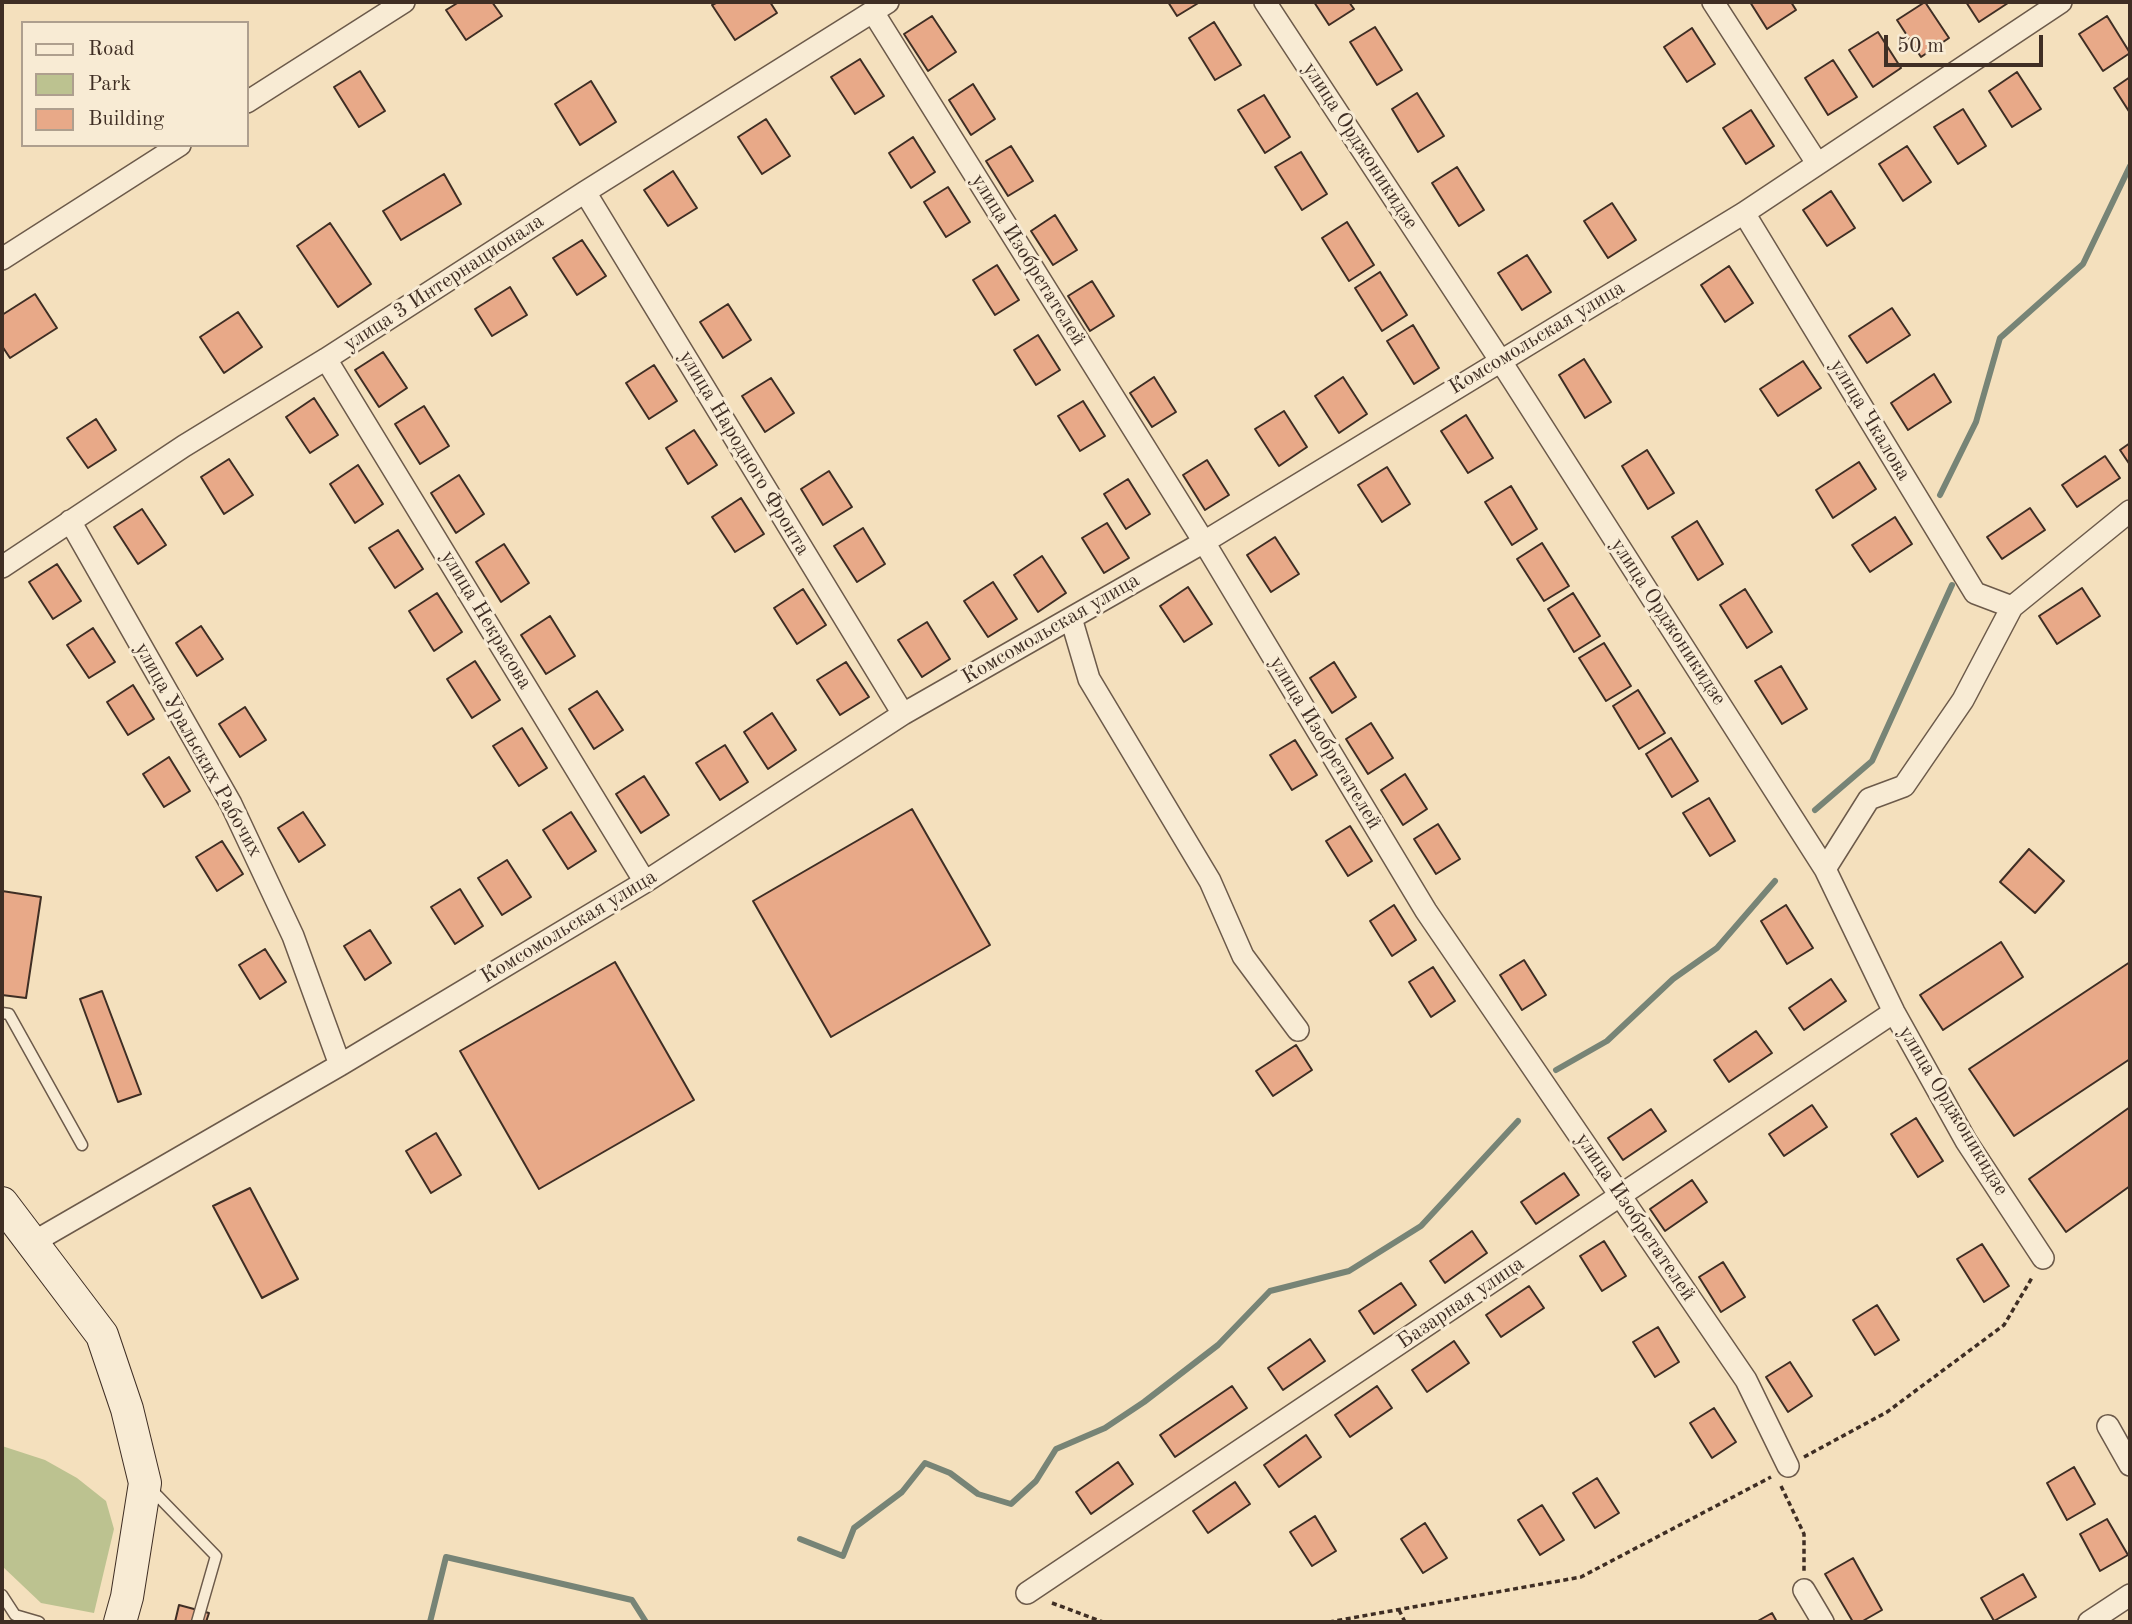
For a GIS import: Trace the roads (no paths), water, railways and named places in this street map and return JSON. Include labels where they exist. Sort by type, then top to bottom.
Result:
[{"type":"main road","points":[[2,1203],[102,1335],[127,1409],[145,1483],[127,1597],[120,1622]]},
{"type":"street","points":[[248,101],[404,2]]},
{"type":"street","name":"улица Орджоникидзе","points":[[1265,2],[1500,360],[1825,869],[1894,1012],[1966,1140],[2043,1258]]},
{"type":"street","points":[[1713,2],[1816,163]]},
{"type":"street","name":"Комсомольская улица","points":[[32,1243],[340,1066],[645,882],[903,714],[1204,542],[1744,213],[2062,2]]},
{"type":"street","name":"улица 3 Интернационала","points":[[2,567],[184,446],[881,7]]},
{"type":"street","name":"улица Изобретателей","points":[[881,7],[1426,911],[1746,1380],[1782,1470]]},
{"type":"street","points":[[2,259],[177,147]]},
{"type":"street","name":"улица Народного Фронта","points":[[585,192],[903,714]]},
{"type":"street","name":"улица Чкалова","points":[[1744,213],[1975,593],[2012,607]]},
{"type":"street","name":"улица Некрасова","points":[[326,359],[645,882]]},
{"type":"street","points":[[1825,869],[1869,799],[1904,786],[1963,700],[2012,607],[2130,511]]},
{"type":"street","name":"улица Уральских Рабочих","points":[[70,521],[232,804],[293,936],[340,1066]]},
{"type":"street","points":[[1071,618],[1089,679],[1210,881],[1243,956],[1298,1030]]},
{"type":"street","name":"Базарная улица","points":[[1027,1593],[1894,1012]]},
{"type":"street","points":[[2108,1426],[2130,1465]]},
{"type":"street","points":[[1804,1590],[1823,1622]]},
{"type":"street","points":[[2089,1622],[2130,1595]]},
{"type":"lane","points":[[2,1013],[9,1014],[82,1146]]},
{"type":"lane","points":[[145,1483],[216,1556],[197,1622]]},
{"type":"lane","points":[[2,1595],[15,1615],[39,1622]]},
{"type":"lane","points":[[4,1622],[15,1615]]},
{"type":"waterway","points":[[1940,495],[1976,422],[2000,338],[2083,264],[2130,166]]},
{"type":"waterway","points":[[1815,810],[1872,761],[1952,585]]},
{"type":"waterway","points":[[1556,1070],[1607,1041],[1673,979],[1717,948],[1775,881]]},
{"type":"waterway","points":[[800,1539],[843,1556],[854,1528],[902,1492],[925,1463],[950,1473],[978,1494],[1011,1504],[1036,1481],[1056,1449],[1105,1428],[1144,1402],[1218,1345],[1270,1291],[1349,1271],[1421,1226],[1518,1121]]},
{"type":"waterway","points":[[430,1622],[446,1557],[632,1600],[646,1622]]}]
